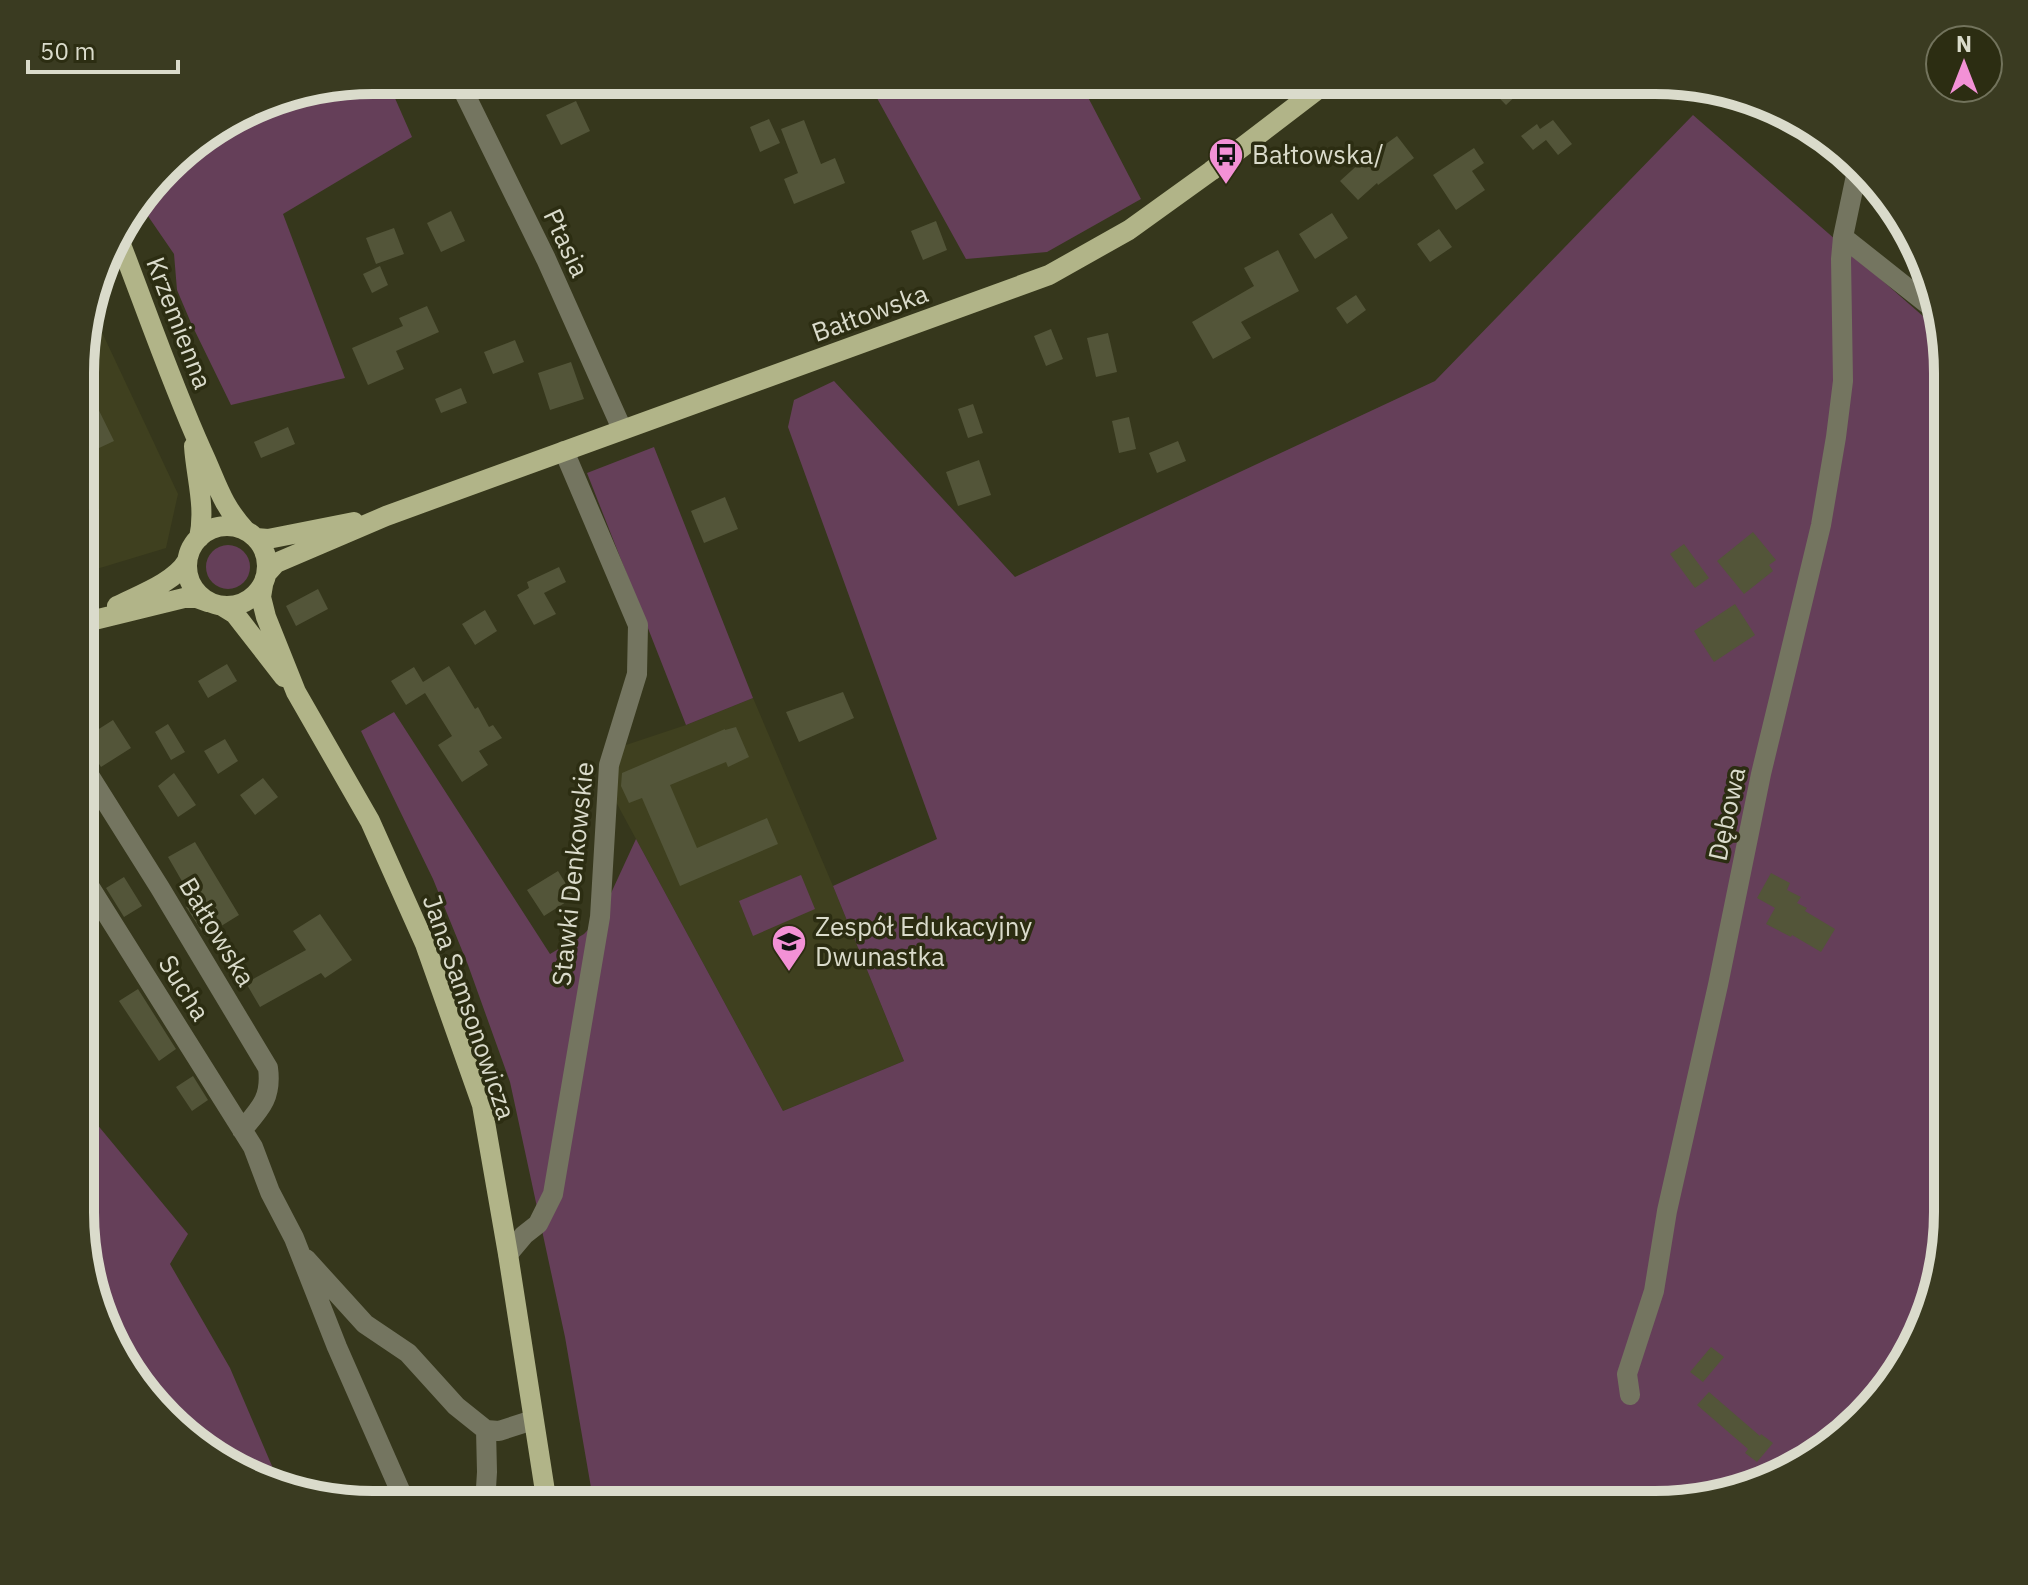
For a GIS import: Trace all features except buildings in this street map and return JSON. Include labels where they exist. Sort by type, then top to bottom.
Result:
[{"type":"main road","name":"Bałtowska","points":[[265,579],[276,563],[386,516],[1049,275],[1129,230],[1310,95]]},
{"type":"main road","name":"Krzemienna","points":[[123,250],[224,503],[251,534]]},
{"type":"main road","name":"Krzemienna","points":[[193,430],[195,469],[202,507],[199,538]]},
{"type":"main road","name":"Bałtowska","points":[[251,534],[268,539],[386,516]]},
{"type":"main road","points":[[94,618],[171,578],[183,567],[199,538],[209,531],[234,527],[251,534],[264,549],[267,560],[265,579],[256,595],[246,602],[234,606],[184,598],[94,620]]},
{"type":"main road","points":[[187,561],[192,585],[199,595],[215,604]]},
{"type":"main road","name":"Jana Samsonowicza","points":[[265,579],[261,597],[266,617],[296,692],[370,821],[425,944],[482,1105],[545,1490]]},
{"type":"main road","name":"Jana Samsonowicza","points":[[215,604],[235,614],[296,692]]},
{"type":"street","name":"Ptasia","points":[[465,95],[546,259],[622,429]]},
{"type":"street","name":"Dębowa","points":[[1630,1395],[1627,1374],[1654,1291],[1667,1211],[1761,774],[1821,525],[1843,381],[1841,259],[1855,179]]},
{"type":"street","points":[[1843,237],[1924,301]]},
{"type":"street","name":"Stawki Denkowskie","points":[[508,1254],[538,1224],[553,1194],[600,917],[609,765],[637,674],[638,625],[564,451]]},
{"type":"street","name":"Bałtowska","points":[[94,784],[268,1068],[271,1084],[266,1101],[242,1130]]},
{"type":"street","name":"Sucha","points":[[95,895],[253,1147],[270,1192],[294,1238]]},
{"type":"street","points":[[294,1238],[308,1261],[365,1324],[408,1353],[456,1406],[486,1430],[499,1431],[533,1420]]},
{"type":"street","points":[[294,1238],[337,1347],[400,1490]]},
{"type":"street","points":[[486,1430],[486,1490]]},
{"type":"shaded area","points":[[394,95],[412,137],[283,214],[345,378],[231,405],[177,290],[174,254],[146,213],[189,163],[218,141],[266,115],[319,99]]},
{"type":"shaded area","points":[[875,95],[1087,95],[1141,199],[1047,252],[966,259]]},
{"type":"shaded area","points":[[1693,115],[1929,322],[1934,373],[1932,1248],[1913,1319],[1897,1351],[1865,1396],[1825,1433],[1794,1454],[1762,1470],[1709,1486],[1673,1490],[591,1490],[565,1337],[510,1082],[433,879],[361,731],[394,712],[550,954],[584,934],[600,917],[636,839],[783,1111],[904,1061],[833,886],[937,839],[788,427],[794,400],[834,381],[1015,577],[1435,381]]},
{"type":"shaded area","points":[[99,325],[178,494],[166,548],[94,570],[94,373]]},
{"type":"shaded area","points":[[654,447],[753,698],[686,725],[587,473]]},
{"type":"shaded area","points":[[228,545],[243,552],[250,567],[243,582],[228,589],[213,582],[206,567],[213,552]]},
{"type":"shaded area","name":"Zespół Edukacyjny Dwunastka","points":[[753,698],[904,1061],[783,1111],[616,802],[623,746]]},
{"type":"shaded area","points":[[801,875],[815,909],[753,936],[739,901]]},
{"type":"shaded area","points":[[95,1122],[188,1234],[170,1264],[230,1368],[275,1473],[218,1444],[189,1422],[152,1382],[131,1351],[115,1319],[99,1266],[95,1230]]},
{"type":"place","name":"Bałtowska/","points":[[1226,186]]},
{"type":"place","name":"Zespół Edukacyjny Dwunastka","points":[[789,973]]}]
